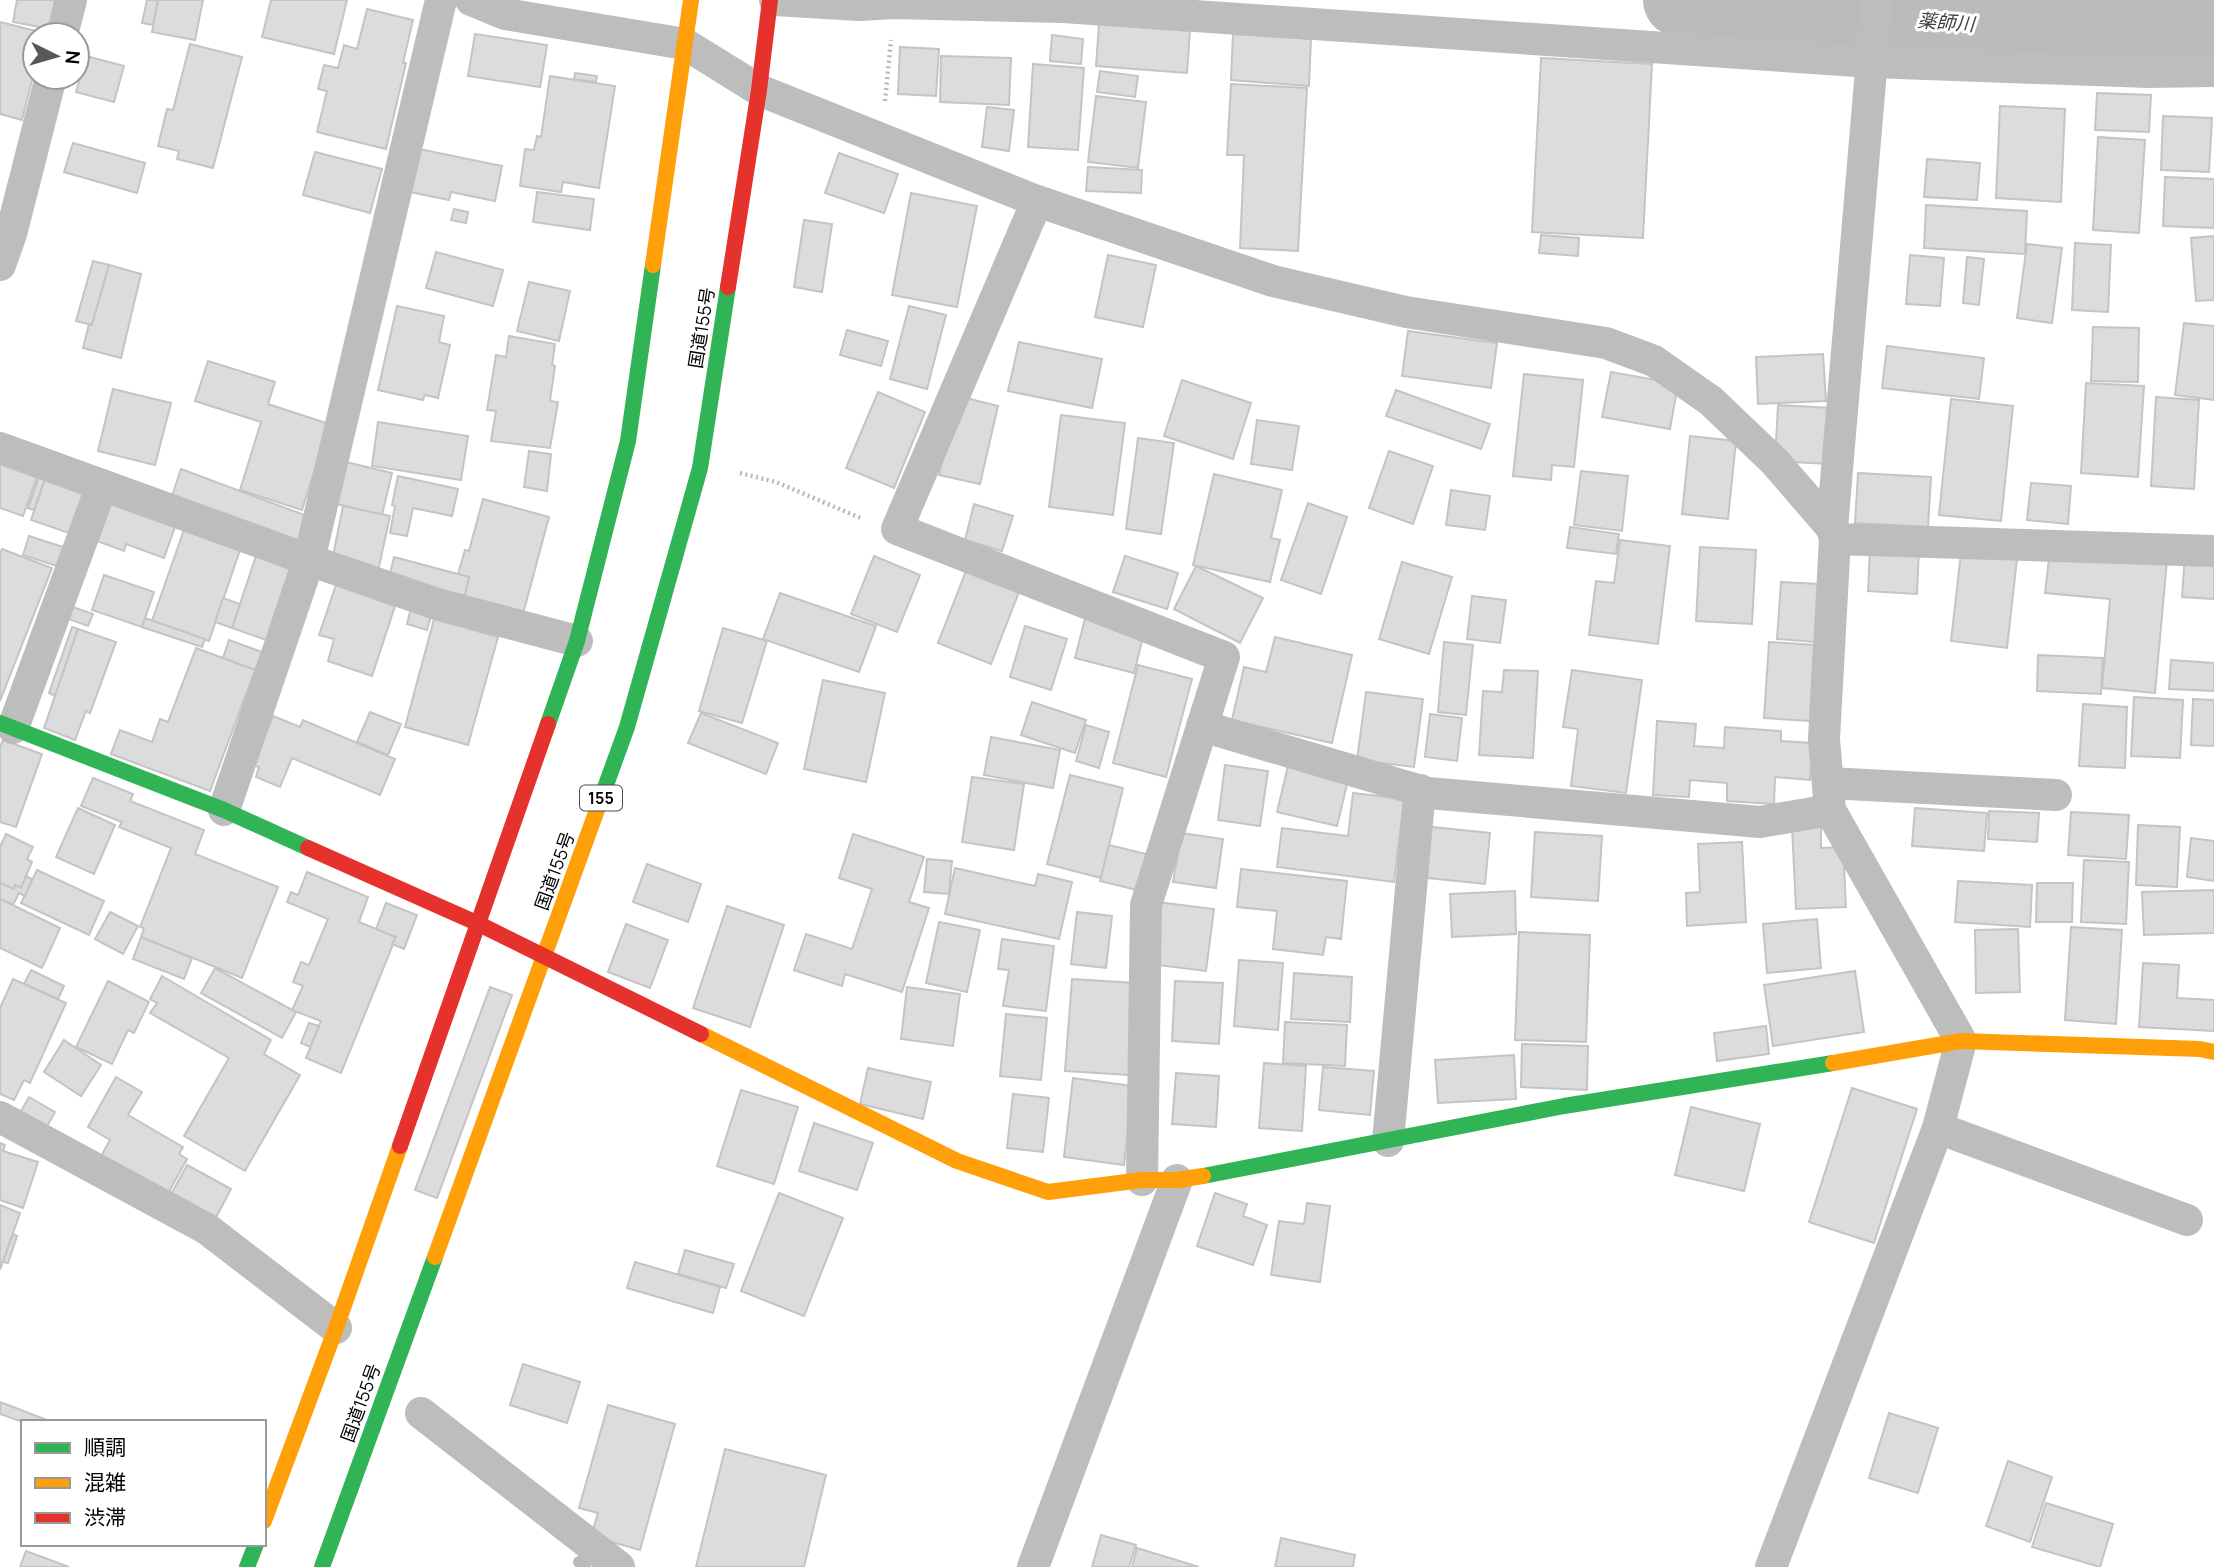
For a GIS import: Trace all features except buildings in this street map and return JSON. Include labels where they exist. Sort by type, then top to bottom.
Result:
[{"type":"main road","points":[[266,1516],[336,1328],[577,641],[628,441],[691,0]]},
{"type":"main road","name":"国道155号","points":[[322,1567],[627,727],[700,468],[773,0]]},
{"type":"main road","points":[[7,725],[224,810],[479,924],[957,1161],[1048,1192],[1142,1180],[1177,1180],[1564,1107],[1961,1041],[2200,1049],[2214,1052]]},
{"type":"main road","points":[[247,1567],[255,1546]]},
{"type":"street","points":[[66,21],[71,0]]},
{"type":"street","points":[[224,810],[309,561],[441,0]]},
{"type":"street","points":[[471,0],[505,14],[685,44],[759,90],[1037,201],[1273,281],[1406,312],[1606,343],[1654,361],[1711,401],[1775,462],[1833,534],[2214,551]]},
{"type":"street","points":[[773,0],[859,5],[895,3],[1063,7],[1872,62],[2148,72],[2214,71]]},
{"type":"street","points":[[1771,1567],[1938,1128],[1961,1041],[1829,796],[1824,739],[1833,534],[1877,0]]},
{"type":"street","points":[[0,265],[11,234],[47,91]]},
{"type":"street","points":[[1037,201],[897,528],[1224,657],[1146,905],[1142,1180]]},
{"type":"street","points":[[0,448],[309,561],[436,604],[577,641]]},
{"type":"street","points":[[7,725],[102,485]]},
{"type":"street","points":[[1202,726],[1428,793],[1760,822],[1829,796],[2056,795]]},
{"type":"street","points":[[1388,1141],[1420,790]]},
{"type":"street","points":[[0,1116],[206,1229],[336,1328]]},
{"type":"street","points":[[1938,1128],[2187,1220]]},
{"type":"street","points":[[1033,1567],[1177,1180]]},
{"type":"street","points":[[421,1413],[619,1567]]},
{"type":"path","points":[[885,104],[892,36]]},
{"type":"path","points":[[740,472],[776,482],[850,515],[897,528]]},
{"type":"waterway","name":"薬師川","points":[[1680,0],[1965,24],[2214,29]]},
{"type":"waterway","points":[[579,1562],[585,1567]]},
{"type":"traffic: fast","points":[[548,724],[577,641],[628,441],[653,265]]},
{"type":"traffic: fast","points":[[602,796],[627,727],[700,468],[728,287]]},
{"type":"traffic: fast","points":[[0,723],[224,810],[308,848]]},
{"type":"traffic: fast","points":[[1203,1176],[1564,1106],[1833,1063]]},
{"type":"traffic: fast","points":[[322,1567],[435,1257]]},
{"type":"traffic: fast","points":[[247,1567],[255,1546]]},
{"type":"traffic: slow","points":[[653,265],[691,0]]},
{"type":"traffic: slow","points":[[435,1257],[602,796]]},
{"type":"traffic: slow","points":[[701,1034],[957,1161],[1048,1192],[1142,1180],[1177,1180],[1203,1176]]},
{"type":"traffic: slow","points":[[1833,1063],[1961,1041],[2200,1049],[2214,1052]]},
{"type":"traffic: slow","points":[[266,1516],[400,1146]]},
{"type":"traffic: jam","points":[[728,287],[759,90],[770,0]]},
{"type":"traffic: jam","points":[[400,1146],[548,724]]},
{"type":"traffic: jam","points":[[308,848],[479,924],[701,1034]]}]
